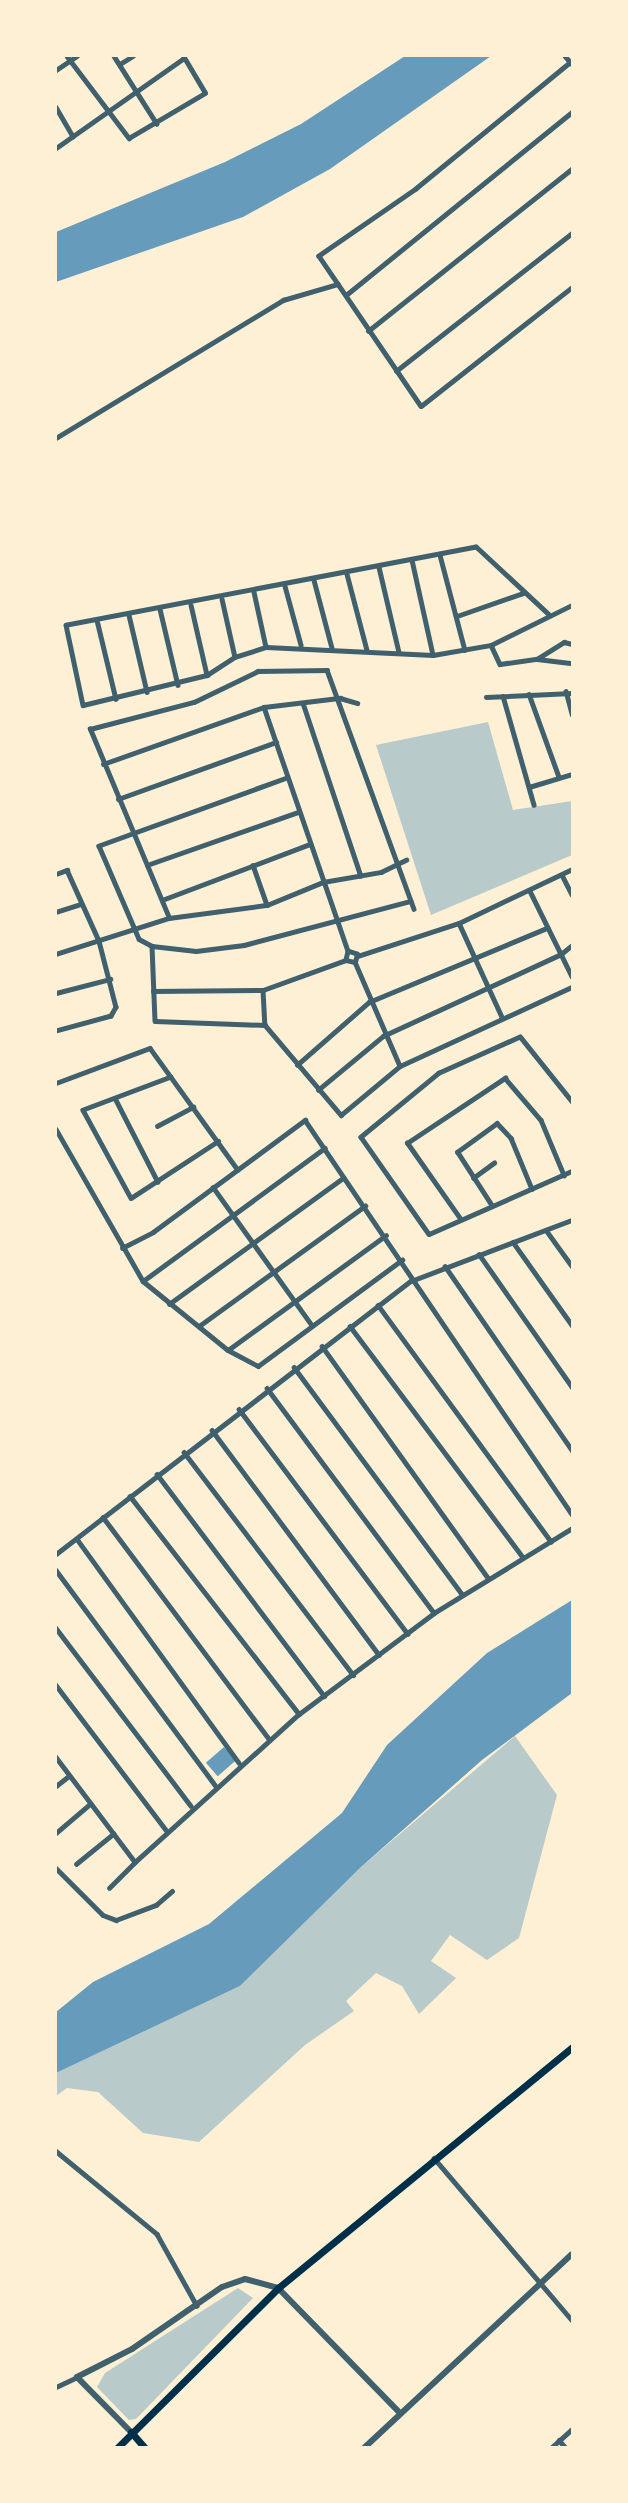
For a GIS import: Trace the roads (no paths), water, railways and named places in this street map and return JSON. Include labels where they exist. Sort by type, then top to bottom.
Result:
[{"type":"main road","points":[[117,2448],[278,2288],[434,2158],[573,2047]]},
{"type":"main road","points":[[131,2432],[145,2448]]},
{"type":"street","points":[[56,70],[69,58],[77,56]]},
{"type":"street","points":[[114,56],[157,124]]},
{"type":"street","points":[[120,64],[133,56]]},
{"type":"street","points":[[565,56],[572,63],[416,189],[319,256],[421,406],[573,287]]},
{"type":"street","points":[[56,148],[73,136],[105,111],[136,88],[184,57],[205,93],[157,124],[129,138],[105,111],[69,58]]},
{"type":"street","points":[[56,107],[73,136]]},
{"type":"street","points":[[346,296],[573,112]]},
{"type":"street","points":[[368,331],[573,169]]},
{"type":"street","points":[[396,371],[573,233]]},
{"type":"street","points":[[56,438],[283,300],[338,284]]},
{"type":"street","points":[[548,614],[476,547],[191,605],[66,625],[83,705],[178,685],[207,675],[235,657],[266,647],[301,645],[433,655],[490,645],[548,614],[573,605]]},
{"type":"street","points":[[440,555],[465,650]]},
{"type":"street","points":[[412,560],[433,655]]},
{"type":"street","points":[[379,567],[399,652]]},
{"type":"street","points":[[347,573],[367,650]]},
{"type":"street","points":[[314,580],[332,648]]},
{"type":"street","points":[[285,586],[301,645]]},
{"type":"street","points":[[254,592],[266,647]]},
{"type":"street","points":[[457,616],[523,593]]},
{"type":"street","points":[[222,599],[235,657]]},
{"type":"street","points":[[191,605],[207,675]]},
{"type":"street","points":[[160,609],[178,685]]},
{"type":"street","points":[[129,615],[147,692]]},
{"type":"street","points":[[97,620],[116,699]]},
{"type":"street","points":[[537,659],[564,642],[573,644]]},
{"type":"street","points":[[490,645],[500,664],[537,659],[573,663]]},
{"type":"street","points":[[169,918],[90,729],[194,702],[258,671],[327,670],[340,698],[396,865],[414,909]]},
{"type":"street","points":[[566,692],[573,714]]},
{"type":"street","points":[[486,697],[573,693]]},
{"type":"street","points":[[529,694],[559,777]]},
{"type":"street","points":[[503,696],[534,805]]},
{"type":"street","points":[[103,764],[264,707],[340,698],[357,703]]},
{"type":"street","points":[[303,703],[361,876]]},
{"type":"street","points":[[264,707],[298,812],[348,951],[356,959],[369,1002],[383,1036],[400,1066]]},
{"type":"street","points":[[118,799],[276,742]]},
{"type":"street","points":[[529,787],[573,774]]},
{"type":"street","points":[[287,778],[132,832],[99,846],[133,930],[152,946],[196,951],[244,945],[336,918],[384,912],[410,901]]},
{"type":"street","points":[[147,865],[298,812]]},
{"type":"street","points":[[162,900],[310,844]]},
{"type":"street","points":[[56,954],[169,918],[267,904],[324,882],[361,876],[406,860]]},
{"type":"street","points":[[253,865],[267,904]]},
{"type":"street","points":[[153,991],[263,990],[459,923],[573,869]]},
{"type":"street","points":[[56,874],[67,870],[99,941],[116,1006],[111,1016],[56,1031]]},
{"type":"street","points":[[562,875],[573,895]]},
{"type":"street","points":[[530,891],[573,977]]},
{"type":"street","points":[[56,912],[81,904]]},
{"type":"street","points":[[459,923],[473,956],[490,986],[502,1017]]},
{"type":"street","points":[[297,1065],[369,1002],[473,956],[547,927]]},
{"type":"street","points":[[318,1090],[383,1036],[561,954],[573,945]]},
{"type":"street","points":[[152,946],[155,1021],[265,1025]]},
{"type":"street","points":[[346,960],[348,951]]},
{"type":"street","points":[[56,993],[110,979]]},
{"type":"street","points":[[263,990],[265,1025],[341,1115],[400,1066],[502,1017],[573,987]]},
{"type":"street","points":[[573,1102],[520,1037],[439,1073],[361,1137],[429,1234],[573,1171]]},
{"type":"street","points":[[56,1083],[150,1048],[238,1170]]},
{"type":"street","points":[[171,1077],[83,1110],[131,1198],[218,1141]]},
{"type":"street","points":[[461,1220],[407,1143],[505,1078],[541,1120],[564,1175]]},
{"type":"street","points":[[115,1098],[158,1182]]},
{"type":"street","points":[[157,1126],[193,1107]]},
{"type":"street","points":[[122,1248],[238,1170],[305,1120],[343,1178],[386,1235],[402,1260],[411,1281],[573,1514]]},
{"type":"street","points":[[492,1206],[457,1152],[497,1123],[510,1138],[532,1189]]},
{"type":"street","points":[[56,1129],[122,1248],[143,1281],[228,1350],[258,1366],[311,1324],[402,1260]]},
{"type":"street","points":[[143,1281],[232,1213],[325,1148]]},
{"type":"street","points":[[473,1178],[494,1163]]},
{"type":"street","points":[[169,1304],[343,1178]]},
{"type":"street","points":[[213,1187],[311,1324]]},
{"type":"street","points":[[199,1326],[365,1206]]},
{"type":"street","points":[[56,1554],[239,1409],[411,1281],[445,1266],[573,1220]]},
{"type":"street","points":[[546,1230],[573,1266]]},
{"type":"street","points":[[228,1350],[386,1235]]},
{"type":"street","points":[[513,1242],[573,1325]]},
{"type":"street","points":[[479,1254],[573,1387]]},
{"type":"street","points":[[445,1266],[573,1449]]},
{"type":"street","points":[[378,1305],[551,1541]]},
{"type":"street","points":[[350,1326],[523,1557]]},
{"type":"street","points":[[322,1346],[488,1578]]},
{"type":"street","points":[[294,1367],[462,1594]]},
{"type":"street","points":[[267,1388],[434,1613]]},
{"type":"street","points":[[239,1409],[408,1634]]},
{"type":"street","points":[[212,1430],[379,1655]]},
{"type":"street","points":[[184,1452],[353,1675]]},
{"type":"street","points":[[157,1474],[324,1696]]},
{"type":"street","points":[[130,1496],[299,1714]]},
{"type":"street","points":[[103,1517],[269,1739]]},
{"type":"street","points":[[109,1888],[191,1806],[299,1714],[434,1613],[573,1528]]},
{"type":"street","points":[[77,1539],[239,1763]]},
{"type":"street","points":[[56,1570],[215,1785]]},
{"type":"street","points":[[56,1628],[191,1806]]},
{"type":"street","points":[[56,1685],[166,1830]]},
{"type":"street","points":[[56,1757],[135,1862]]},
{"type":"street","points":[[56,1786],[69,1776]]},
{"type":"street","points":[[56,1833],[90,1804]]},
{"type":"street","points":[[76,1864],[112,1834]]},
{"type":"street","points":[[56,1868],[104,1915],[116,1920],[156,1905],[172,1891]]},
{"type":"street","points":[[56,2151],[157,2234],[197,2306]]},
{"type":"street","points":[[434,2158],[538,2284],[573,2320]]},
{"type":"street","points":[[364,2448],[399,2412],[573,2254]]},
{"type":"street","points":[[56,2387],[132,2349],[197,2306],[245,2279],[278,2288],[399,2412]]},
{"type":"street","points":[[77,2377],[131,2432]]},
{"type":"street","points":[[550,2448],[573,2429]]},
{"type":"street","points":[[559,2440],[566,2448]]},
{"type":"water","points":[[405,56],[491,56],[330,169],[243,217],[56,282],[56,232],[225,162],[301,124]]},
{"type":"water","points":[[572,1600],[572,1693],[482,1760],[361,1867],[240,1986],[56,2073],[56,2012],[93,1982],[209,1924],[342,1813],[387,1745],[487,1653]]},
{"type":"water","points":[[224,1747],[236,1761],[218,1776],[206,1763]]}]
